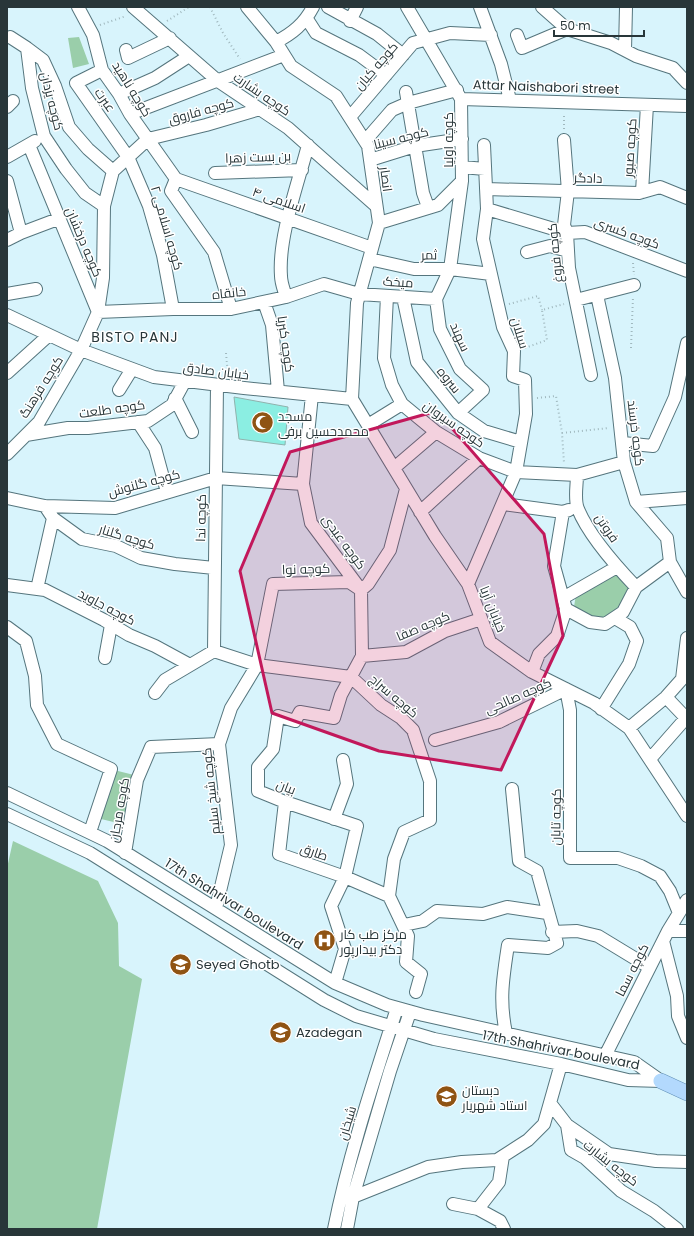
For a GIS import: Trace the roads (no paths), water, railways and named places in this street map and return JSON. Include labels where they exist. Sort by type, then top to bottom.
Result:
[{"type":"main road","points":[[661,1081],[687,1092]]},
{"type":"street","name":"کوچه ناهید","points":[[78,7],[93,35],[102,70],[119,94],[130,114],[176,179]]},
{"type":"street","points":[[276,42],[292,34],[307,18],[313,7]]},
{"type":"street","points":[[328,7],[350,21],[377,34],[403,55]]},
{"type":"street","points":[[350,21],[357,7]]},
{"type":"street","name":"Attar Naishabori street","points":[[407,7],[459,94],[510,100],[687,106]]},
{"type":"street","points":[[480,7],[491,35],[510,100]]},
{"type":"street","points":[[542,7],[567,29],[610,43],[636,56],[674,68],[687,83]]},
{"type":"street","points":[[625,50],[626,7]]},
{"type":"street","name":"کوچه بشارت","points":[[135,9],[158,27],[218,81],[288,128],[376,205]]},
{"type":"street","name":"انصار","points":[[252,9],[291,66],[336,96],[368,146],[379,223],[357,303],[352,399]]},
{"type":"street","points":[[307,18],[316,33],[359,55],[386,76]]},
{"type":"street","points":[[517,35],[522,48],[567,29]]},
{"type":"street","name":"کوچه کیان","points":[[350,117],[413,43],[450,33],[491,35]]},
{"type":"street","points":[[10,36],[42,60],[55,86],[69,127],[88,148],[113,171]]},
{"type":"street","points":[[126,50],[128,58],[170,38]]},
{"type":"street","name":"کوچه یزدان","points":[[27,48],[32,88],[44,136],[66,169],[85,193],[104,206]]},
{"type":"street","points":[[130,114],[284,55]]},
{"type":"street","points":[[119,94],[155,78],[189,56]]},
{"type":"street","name":"عبرت","points":[[102,70],[76,83],[128,157]]},
{"type":"street","points":[[365,142],[392,110],[407,98],[459,94]]},
{"type":"street","name":"کوچه اولیا","points":[[379,223],[438,205],[462,181],[462,139],[459,94]]},
{"type":"street","points":[[407,98],[423,192],[428,207]]},
{"type":"street","name":"کوچه صبور","points":[[642,192],[647,105]]},
{"type":"street","name":"کوچه فاروق","points":[[148,139],[206,126],[260,109]]},
{"type":"street","points":[[7,157],[44,136]]},
{"type":"street","points":[[81,350],[98,312],[103,278],[104,206],[113,171],[148,139]]},
{"type":"street","name":"کوچه سینا","points":[[370,160],[415,146],[462,139]]},
{"type":"street","name":"کوچه فروغ","points":[[564,140],[568,191],[564,225],[567,233],[569,268],[592,375]]},
{"type":"street","name":"کوچه درخشان","points":[[29,145],[58,219],[98,312]]},
{"type":"street","points":[[286,297],[281,276],[288,218],[308,145]]},
{"type":"street","name":"سبلان","points":[[468,584],[516,472],[526,414],[525,380],[512,376],[514,351],[503,327],[483,239],[488,209],[484,145]]},
{"type":"street","name":"کوچه اسلامی ۲","points":[[128,157],[149,206],[163,255],[174,309]]},
{"type":"street","points":[[462,167],[485,169]]},
{"type":"street","name":"بن بست زهرا","points":[[215,173],[302,170]]},
{"type":"street","points":[[176,179],[171,191],[214,252],[231,309]]},
{"type":"street","name":"اسلامی ۴","points":[[176,179],[288,218],[371,253]]},
{"type":"street","points":[[7,181],[21,233]]},
{"type":"street","points":[[436,299],[450,269],[462,181]]},
{"type":"street","name":"دادگر","points":[[486,189],[642,192],[660,187],[687,198]]},
{"type":"street","name":"کوچه کسری","points":[[488,209],[567,233],[585,232],[687,271]]},
{"type":"street","points":[[7,240],[58,219]]},
{"type":"street","points":[[527,252],[550,246],[568,251]]},
{"type":"street","name":"ثمر","points":[[371,253],[414,270],[450,269],[491,274]]},
{"type":"street","name":"خانقاه","points":[[98,312],[174,309],[231,309],[286,297],[324,284],[359,294]]},
{"type":"street","points":[[576,300],[634,285]]},
{"type":"street","points":[[7,294],[36,289]]},
{"type":"street","name":"میخک","points":[[359,294],[436,299]]},
{"type":"street","name":"کوچه خرسند","points":[[597,295],[615,378],[624,462],[636,502],[667,538],[670,562]]},
{"type":"street","name":"کوچه سیروان","points":[[387,296],[384,358],[392,385],[402,404],[436,432],[479,458],[516,472],[577,475],[624,462]]},
{"type":"street","name":"سروه","points":[[402,297],[417,362],[458,413],[484,431],[521,442]]},
{"type":"street","name":"سهند","points":[[436,299],[440,329],[460,369],[483,390],[458,413]]},
{"type":"street","name":"کوچه کبریا","points":[[264,302],[272,324],[278,392]]},
{"type":"street","name":"خیابان صادق","points":[[9,318],[81,350],[154,377],[278,392],[352,399]]},
{"type":"street","points":[[7,373],[50,335]]},
{"type":"street","points":[[622,444],[653,446],[675,397],[687,343]]},
{"type":"street","name":"کوچه فرهنگ","points":[[7,454],[39,422],[81,350]]},
{"type":"street","points":[[119,390],[132,369]]},
{"type":"street","name":"کوچه طلعت","points":[[26,435],[68,428],[88,428],[148,421],[172,405],[185,381]]},
{"type":"street","name":"کوچه ندا","points":[[214,651],[217,385]]},
{"type":"street","name":"کوچه عبدی","points":[[312,395],[303,484],[311,523],[361,590],[362,656]]},
{"type":"street","points":[[175,398],[192,432]]},
{"type":"street","name":"خیابان آریا","points":[[352,399],[420,512],[468,584],[490,642],[532,672],[594,703],[629,728],[687,816]]},
{"type":"street","points":[[368,425],[402,404]]},
{"type":"street","points":[[138,422],[155,448],[167,492]]},
{"type":"street","points":[[394,468],[436,432]]},
{"type":"street","points":[[420,512],[479,458]]},
{"type":"street","name":"فروتن","points":[[577,475],[577,508],[591,531],[617,567],[636,587]]},
{"type":"street","name":"کوچه گلنوش","points":[[7,498],[45,506],[115,508],[216,478],[303,484]]},
{"type":"street","points":[[361,590],[368,584],[390,550],[406,489]]},
{"type":"street","points":[[636,502],[687,498]]},
{"type":"street","points":[[503,504],[563,512],[577,508]]},
{"type":"street","name":"کوچه گلنار","points":[[45,506],[53,518],[82,539],[116,546],[141,558],[175,564],[214,568]]},
{"type":"street","points":[[532,672],[539,654],[557,636],[564,604],[554,566],[563,512]]},
{"type":"street","points":[[37,589],[53,518]]},
{"type":"street","points":[[564,604],[590,622],[605,624],[623,612],[636,587],[670,562],[685,586]]},
{"type":"street","points":[[564,604],[617,567]]},
{"type":"street","name":"کوچه نوا","points":[[273,584],[349,582],[361,590]]},
{"type":"street","name":"کوچه جاوید","points":[[7,584],[45,590],[129,635],[155,646],[190,665]]},
{"type":"street","name":"کوچه شیخ سلیم","points":[[216,908],[231,845],[219,744],[231,708],[257,665],[273,584]]},
{"type":"street","points":[[601,709],[629,664],[637,641],[630,627],[615,618]]},
{"type":"street","name":"کوچه صفا","points":[[362,656],[406,652],[445,631],[481,619]]},
{"type":"street","points":[[105,658],[111,624]]},
{"type":"street","points":[[7,627],[26,641],[35,676],[37,705],[57,744],[111,769],[90,832]]},
{"type":"street","points":[[629,728],[666,697],[682,679],[687,638]]},
{"type":"street","points":[[155,693],[165,680],[214,651]]},
{"type":"street","name":"کوچه سراج","points":[[214,651],[257,665],[351,678],[381,705],[401,718],[413,730],[430,781],[430,820],[404,832],[394,859],[389,896]]},
{"type":"street","points":[[351,678],[362,656]]},
{"type":"street","name":"بیان","points":[[344,877],[357,826],[285,802],[258,791],[258,767],[273,749],[278,716],[295,721],[300,712],[334,718],[341,695],[351,678]]},
{"type":"street","name":"کوچه صالحی","points":[[435,740],[499,722],[566,689]]},
{"type":"street","name":"کوچه تابان","points":[[566,689],[570,718],[570,858],[618,858],[648,869],[660,876],[670,891],[679,913]]},
{"type":"street","points":[[650,759],[686,718],[666,697]]},
{"type":"street","name":"کوچه مرجان","points":[[125,853],[137,780],[151,747],[219,744]]},
{"type":"street","points":[[334,819],[347,784],[343,760]]},
{"type":"street","points":[[506,1033],[501,1011],[502,982],[508,945],[548,948],[557,943],[552,932],[537,871],[519,861],[512,789]]},
{"type":"street","name":"17th Shahrivar boulevard","points":[[7,793],[90,832],[216,908],[335,983],[366,997],[410,1012],[606,1054],[634,1062],[661,1081]]},
{"type":"street","name":"طارق","points":[[285,802],[279,854],[344,877],[389,896]]},
{"type":"street","name":"17th Shahrivar boulevard","points":[[7,814],[90,853],[324,1000],[356,1016],[434,1038],[561,1064],[628,1080],[661,1081]]},
{"type":"street","points":[[335,983],[345,949],[331,906],[344,877]]},
{"type":"street","points":[[389,896],[408,936],[406,962],[421,974],[416,992]]},
{"type":"street","name":"کوچه سما","points":[[606,1054],[665,936],[687,900]]},
{"type":"street","points":[[404,925],[423,921],[437,911],[483,914],[507,907],[547,913]]},
{"type":"street","points":[[552,932],[577,931],[598,936],[650,967]]},
{"type":"street","points":[[687,931],[665,936],[677,996],[678,1016],[687,1038]]},
{"type":"street","name":"شیخان","points":[[334,1229],[351,1160],[397,1008]]},
{"type":"street","name":"شیخان","points":[[347,1229],[353,1197],[403,1030],[410,1012]]},
{"type":"street","points":[[353,1197],[428,1167],[462,1162],[497,1160],[528,1140],[544,1124],[561,1064]]},
{"type":"street","name":"کوچه بشارت","points":[[550,1102],[567,1125],[571,1150],[585,1158],[621,1191],[654,1211],[677,1229]]},
{"type":"street","points":[[567,1125],[609,1154],[656,1161],[687,1162]]},
{"type":"street","points":[[478,1209],[499,1182],[503,1156]]},
{"type":"street","points":[[453,1204],[478,1209],[500,1221],[504,1229]]},
{"type":"place","name":"مسجد محمدحسین برفی","points":[[262,423]]},
{"type":"place","name":"مرکز طب کار دکتر بیدارپور","points":[[325,941]]},
{"type":"place","name":"Seyed Ghotb","points":[[181,964]]},
{"type":"place","name":"Azadegan","points":[[280,1032]]},
{"type":"place","name":"دبستان استاد شهریار","points":[[446,1097]]},
{"type":"district","name":"BISTO PANJ","points":[[135,337]]}]
